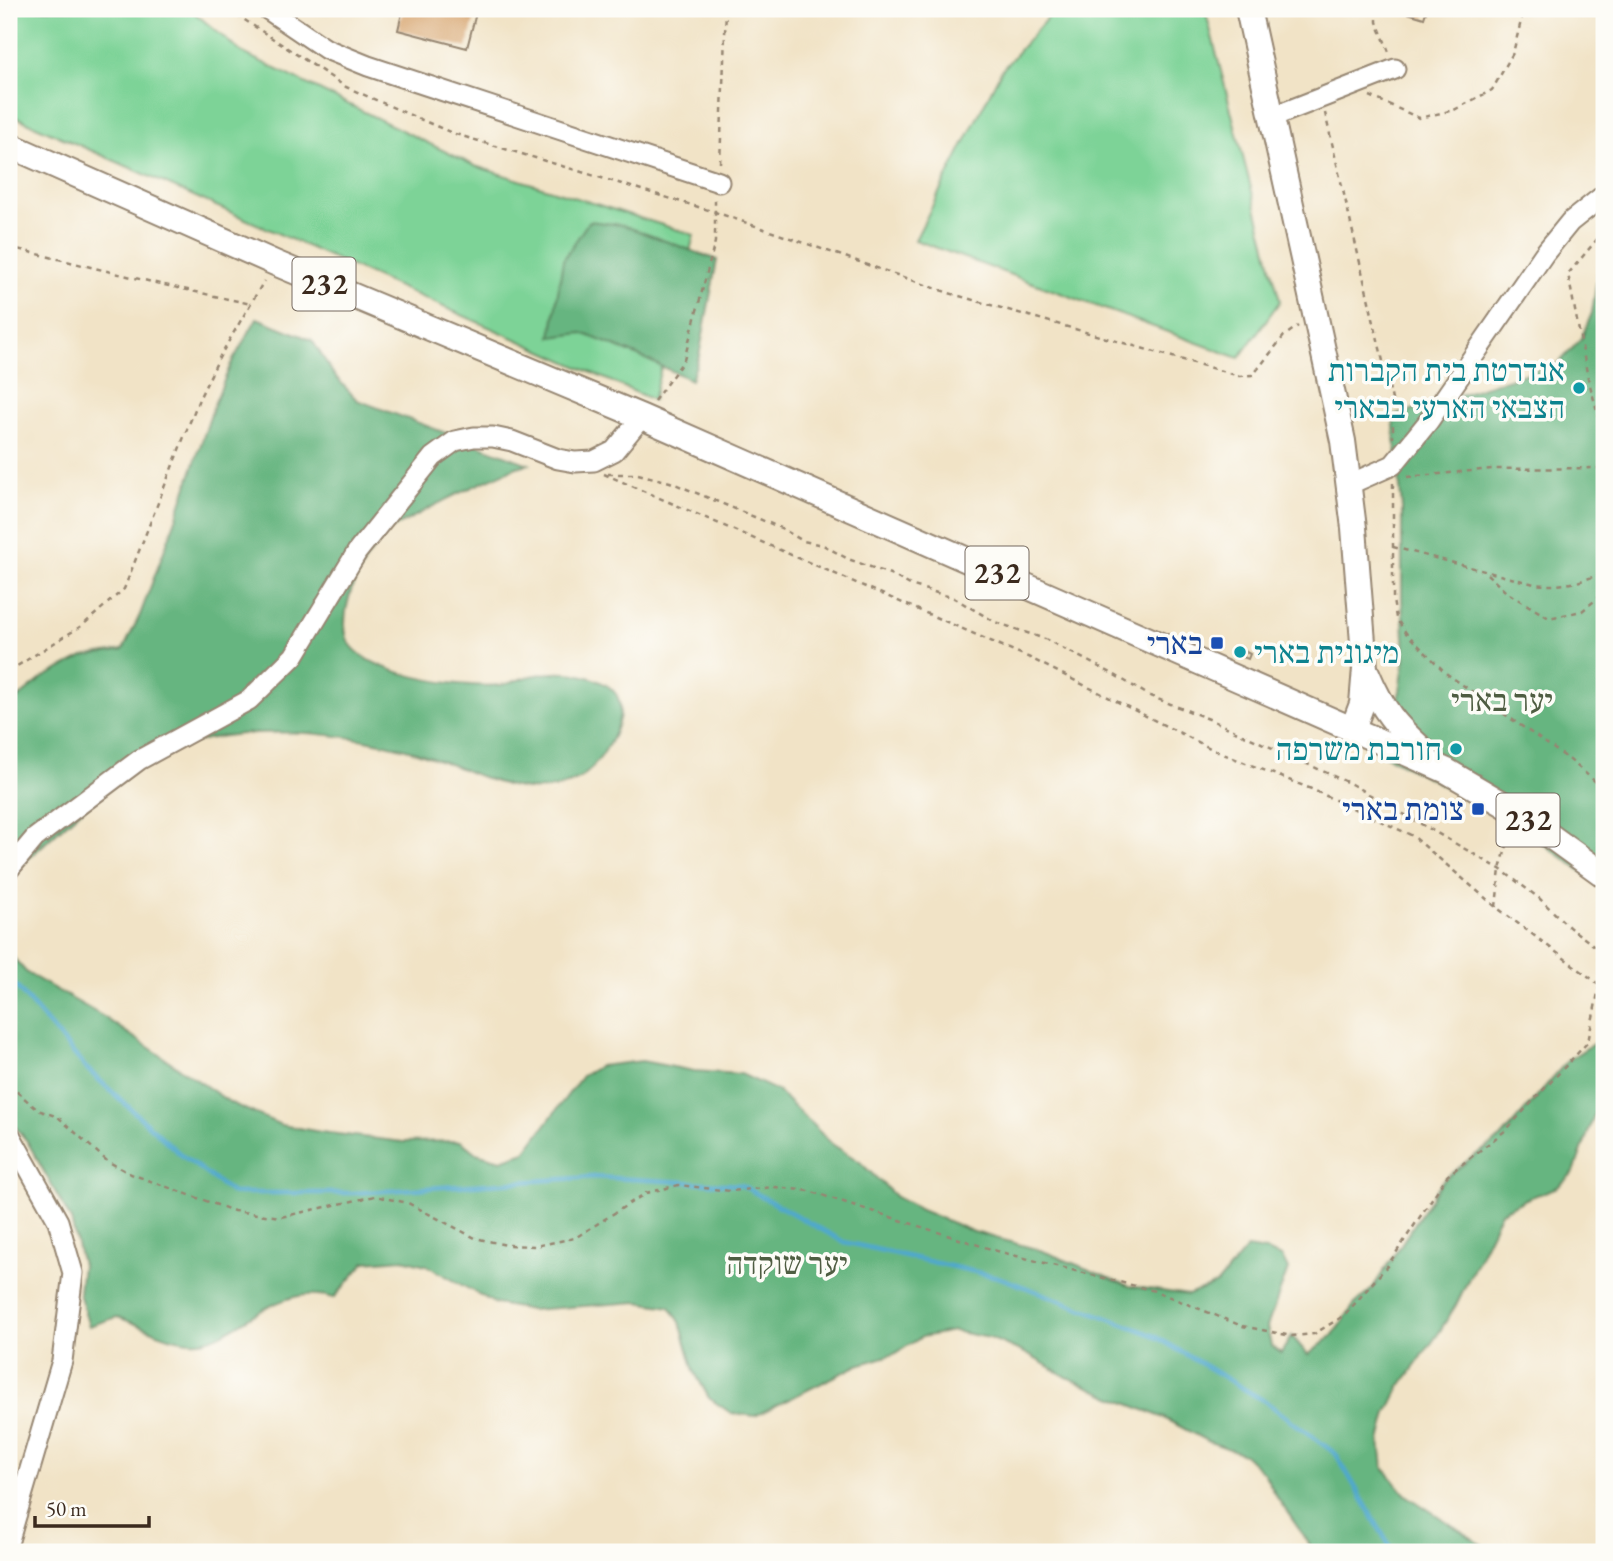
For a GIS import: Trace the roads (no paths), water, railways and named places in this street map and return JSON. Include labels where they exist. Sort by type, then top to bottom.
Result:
[{"type":"main road","points":[[1248,9],[1317,318],[1350,484],[1365,668],[1362,704],[1353,728]]},
{"type":"main road","name":"232","points":[[9,145],[275,263],[642,417],[1447,771],[1517,812],[1604,875]]},
{"type":"main road","points":[[1365,668],[1380,703],[1400,730],[1447,771]]},
{"type":"street","points":[[267,9],[326,48],[368,66],[719,182]]},
{"type":"street","points":[[1272,117],[1395,69]]},
{"type":"street","points":[[1350,484],[1393,472],[1544,254],[1570,222],[1604,195]]},
{"type":"street","points":[[9,869],[35,838],[139,760],[249,700],[294,656],[357,552],[433,457],[455,441],[493,437],[512,441],[558,459],[594,461],[614,451],[642,417]]},
{"type":"street","points":[[9,1133],[58,1221],[73,1273],[62,1361],[9,1540]]},
{"type":"waterway","points":[[9,978],[86,1068],[180,1154],[232,1193],[354,1193],[594,1177],[741,1185],[844,1242],[998,1277],[1153,1335],[1266,1402],[1336,1454],[1393,1552]]},
{"type":"place","name":"אנדרטת בית הקברות הצבאי הארעי בבארי","points":[[1579,388]]},
{"type":"place","name":"בארי","points":[[1217,643]]},
{"type":"place","name":"מיגונית בארי","points":[[1240,652]]},
{"type":"place","name":"חורבת משרפה","points":[[1456,749]]},
{"type":"place","name":"צומת בארי","points":[[1478,809]]},
{"type":"park label","name":"יער בארי","points":[[1502,700]]},
{"type":"park label","name":"יער שוקדה","points":[[787,1263]]}]
